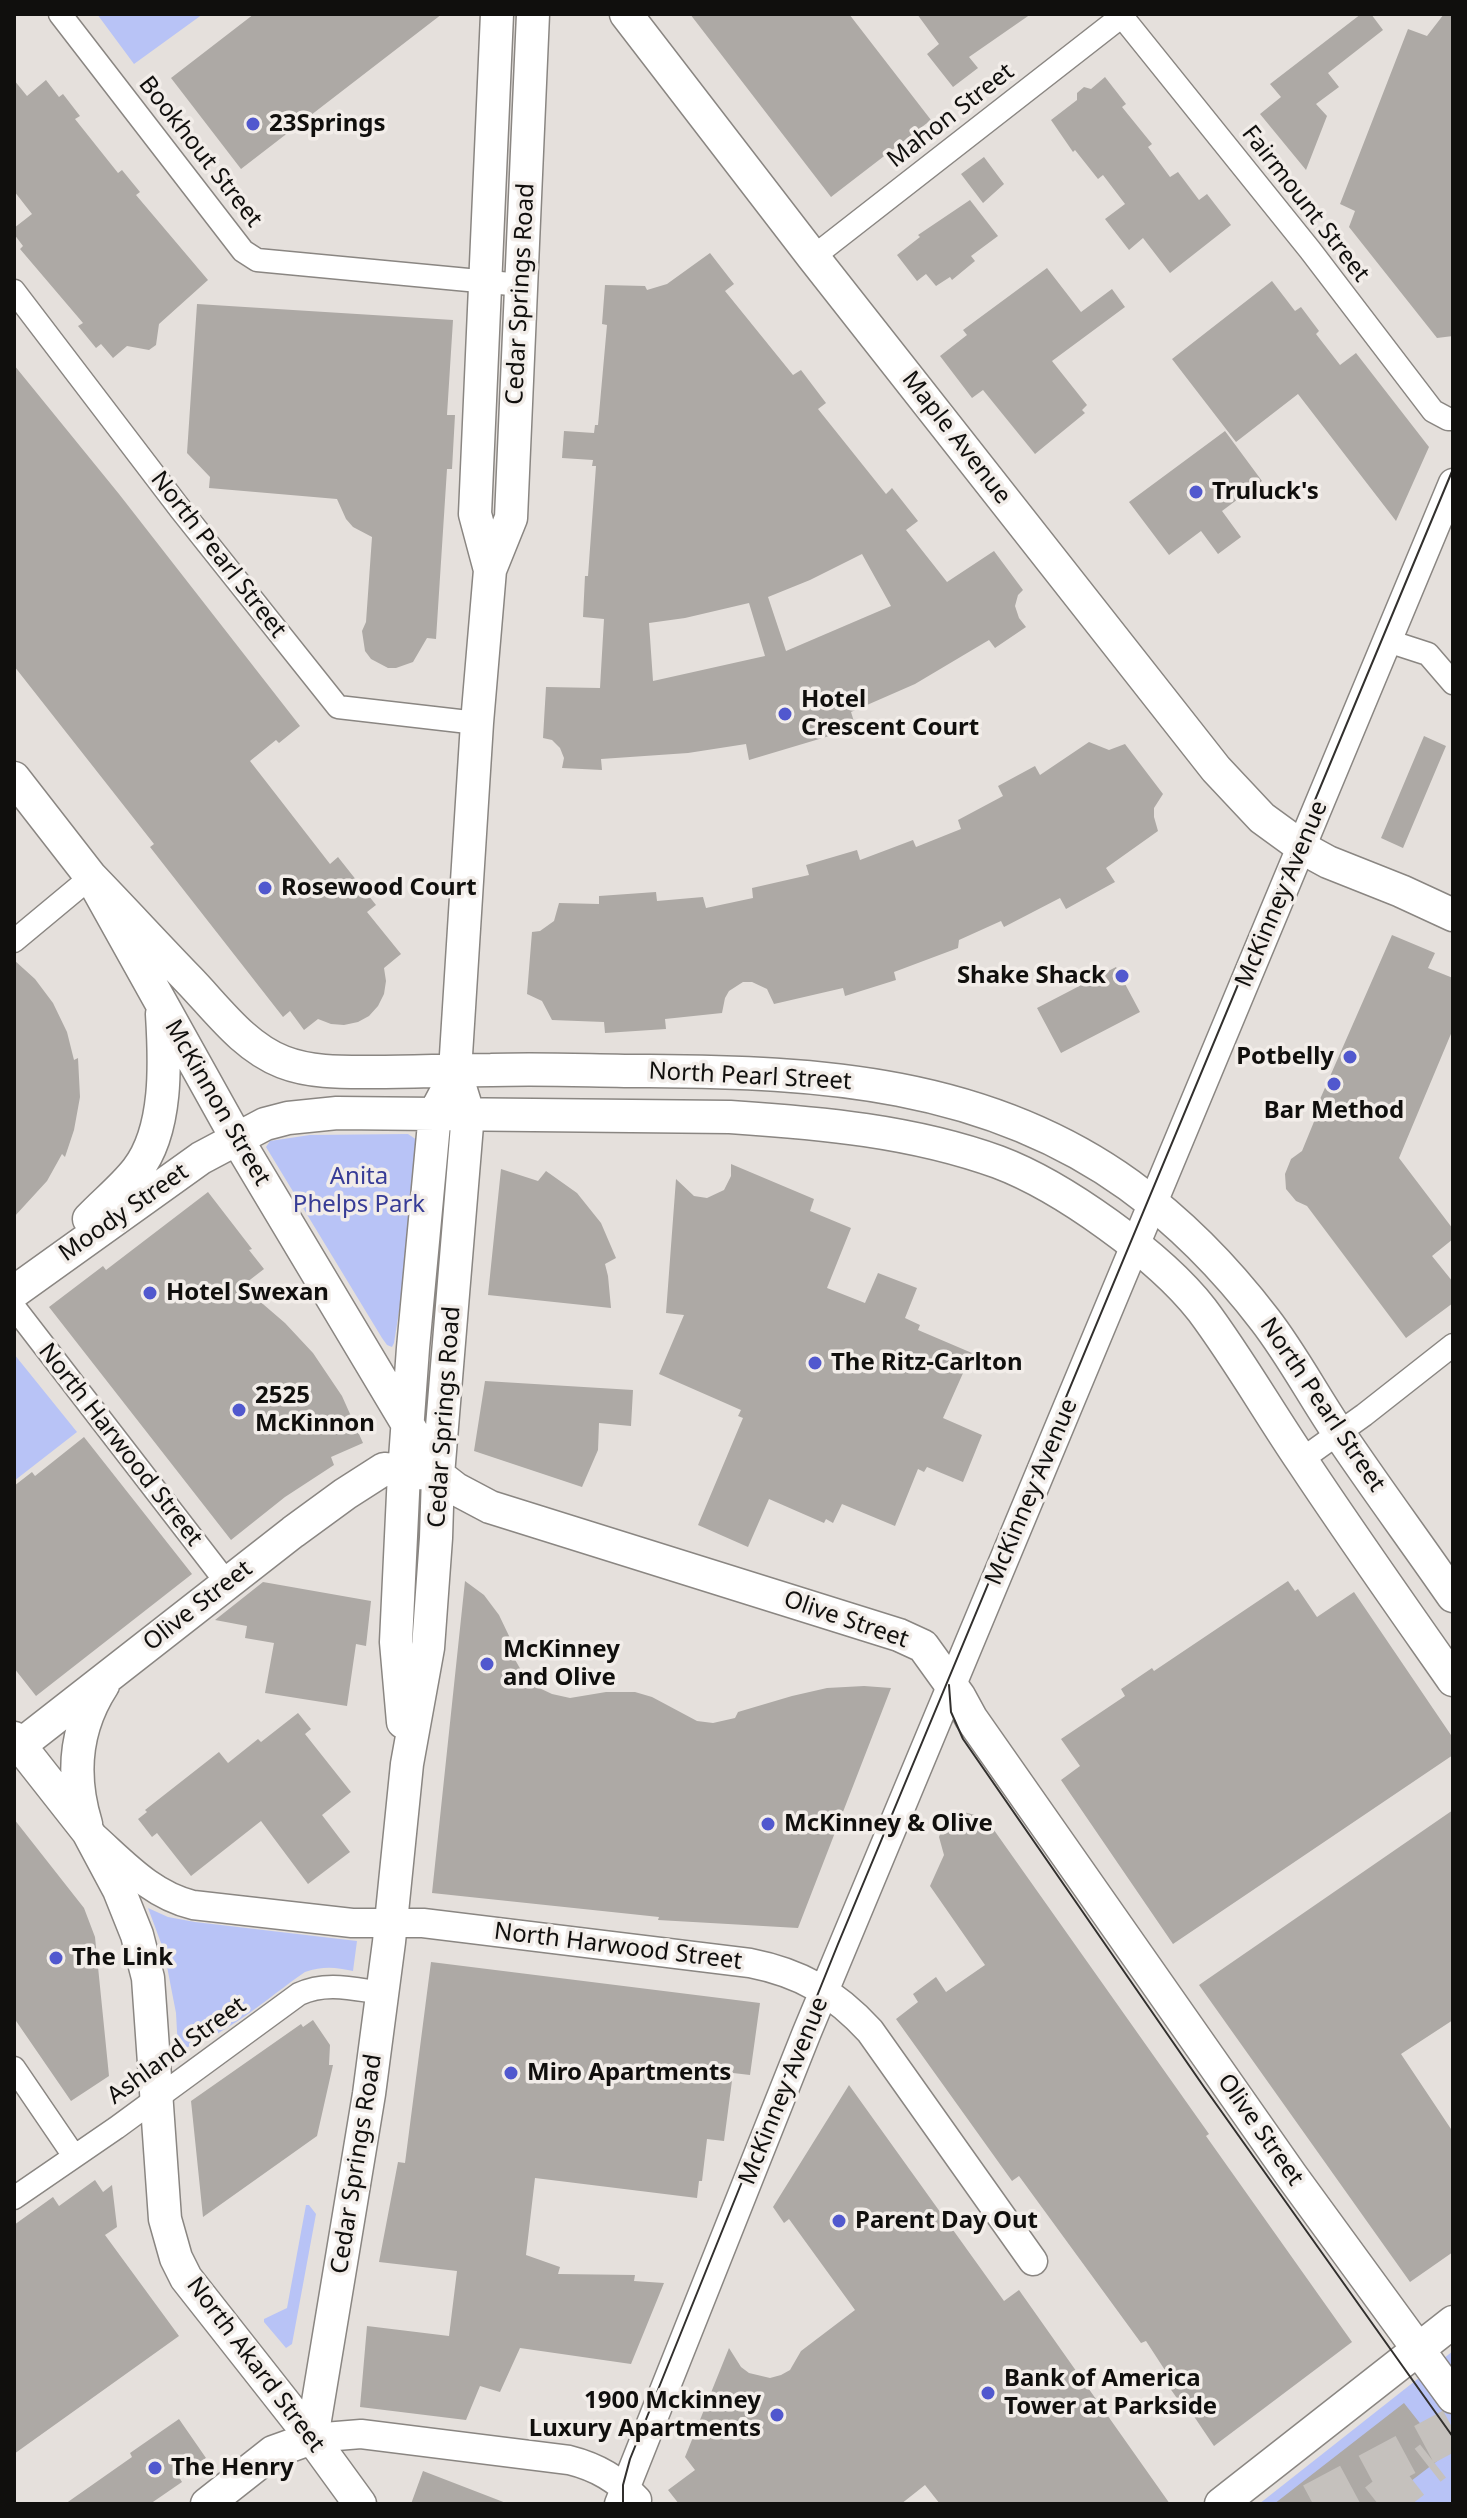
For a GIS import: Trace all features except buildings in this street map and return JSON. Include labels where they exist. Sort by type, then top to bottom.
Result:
[{"type":"main road","name":"Cedar Springs Road","points":[[490,570],[475,514],[497,14]]},
{"type":"main road","name":"Cedar Springs Road","points":[[312,2438],[354,2193],[383,1993],[407,1764],[428,1648],[438,1475],[468,1113],[455,1071],[477,723],[490,570],[511,518],[533,14]]},
{"type":"main road","name":"Maple Avenue","points":[[626,14],[1216,769],[1262,818],[1302,847],[1328,862],[1453,915]]},
{"type":"main road","points":[[488,215],[524,218]]},
{"type":"main road","name":"McKinnon Street","points":[[14,778],[91,877],[237,1139],[438,1475]]},
{"type":"main road","name":"North Pearl Street","points":[[91,877],[242,1035],[281,1061],[299,1067],[346,1072],[770,1073],[892,1087],[974,1107],[1025,1126],[1074,1150],[1129,1185],[1153,1205],[1202,1248],[1247,1297],[1453,1596]]},
{"type":"main road","points":[[61,1257],[73,1236],[137,1170],[148,1150],[163,1083],[165,1059],[161,1005]]},
{"type":"main road","name":"Cedar Springs Road","points":[[407,1764],[396,1642],[394,1471],[407,1423],[435,1113],[455,1071]]},
{"type":"main road","name":"North Pearl Street","points":[[237,1139],[265,1124],[323,1113],[730,1117],[874,1131],[946,1145],[1000,1163],[1066,1197],[1135,1247],[1160,1266],[1203,1312],[1453,1680]]},
{"type":"main road","name":"Moody Street","points":[[14,1292],[201,1158],[237,1139]]},
{"type":"main road","points":[[394,1471],[438,1475]]},
{"type":"main road","name":"Olive Street","points":[[16,1744],[345,1494],[394,1471]]},
{"type":"main road","name":"Olive Street","points":[[438,1475],[456,1489],[490,1507],[899,1635],[923,1646],[1282,2163],[1453,2397]]},
{"type":"main road","points":[[88,1832],[77,1796],[77,1763],[82,1730],[91,1703],[109,1675]]},
{"type":"main road","points":[[16,1744],[88,1832]]},
{"type":"main road","name":"North Akard Street","points":[[88,1832],[119,1890],[137,1935],[148,1978],[165,2219],[176,2258],[186,2278],[360,2504]]},
{"type":"main road","points":[[1221,2504],[1453,2322]]},
{"type":"main road","points":[[207,2504],[273,2452],[312,2438]]},
{"type":"street","name":"Bookhout Street","points":[[60,14],[243,251],[257,260],[521,285]]},
{"type":"street","name":"Mahon Street","points":[[813,257],[1121,15]]},
{"type":"street","name":"Fairmount Street","points":[[1121,15],[1310,250],[1433,411],[1453,419]]},
{"type":"street","name":"North Pearl Street","points":[[14,291],[181,510],[338,707],[477,723]]},
{"type":"street","name":"McKinney Avenue","points":[[628,2499],[825,1990],[1453,483]]},
{"type":"street","points":[[1388,641],[1428,654],[1453,683]]},
{"type":"street","points":[[14,941],[91,877]]},
{"type":"street","name":"North Harwood Street","points":[[14,1307],[227,1583]]},
{"type":"street","points":[[1301,1460],[1453,1345]]},
{"type":"street","name":"North Harwood Street","points":[[88,1832],[148,1885],[177,1901],[193,1905],[352,1923],[423,1923],[778,1968],[825,1990],[854,2013],[870,2031],[1033,2261]]},
{"type":"street","name":"Ashland Street","points":[[14,2198],[299,1994],[329,1985],[383,1993]]},
{"type":"street","points":[[14,2068],[74,2156]]},
{"type":"street","points":[[312,2438],[361,2434],[569,2460],[601,2471],[628,2499]]},
{"type":"green space","points":[[97,14],[203,14],[134,64]]},
{"type":"green space","name":"Anita Phelps Park","points":[[408,1134],[417,1140],[414,1217],[392,1347],[382,1338],[266,1147],[270,1141],[310,1135]]},
{"type":"green space","points":[[14,1354],[77,1432],[14,1481]]},
{"type":"green space","points":[[148,1908],[168,1917],[195,1922],[357,1941],[353,1971],[329,1968],[305,1972],[228,2027],[195,2045],[178,2050],[176,2013],[164,1951]]},
{"type":"green space","points":[[306,2205],[316,2214],[292,2344],[286,2348],[264,2319],[287,2308]]},
{"type":"green space","points":[[1453,2351],[1453,2504],[1259,2504]]},
{"type":"tunnel","points":[[1313,2504],[1453,2429]]},
{"type":"tunnel","points":[[1378,2504],[1433,2461]]},
{"type":"tram line","points":[[623,2504],[623,2485],[630,2459],[838,1944],[1453,469]]},
{"type":"tram line","points":[[949,1685],[951,1712],[963,1739],[1204,2087],[1453,2437]]},
{"type":"place","name":"23Springs","points":[[253,124]]},
{"type":"place","name":"Truluck's","points":[[1196,492]]},
{"type":"place","name":"Hotel Crescent Court","points":[[785,714]]},
{"type":"place","name":"Rosewood Court","points":[[265,888]]},
{"type":"place","name":"Shake Shack","points":[[1122,976]]},
{"type":"place","name":"Potbelly","points":[[1350,1057]]},
{"type":"place","name":"Bar Method","points":[[1334,1084]]},
{"type":"place","name":"Hotel Swexan","points":[[150,1293]]},
{"type":"place","name":"The Ritz-Carlton","points":[[815,1363]]},
{"type":"place","name":"2525 McKinnon","points":[[239,1410]]},
{"type":"place","name":"McKinney and Olive","points":[[487,1664]]},
{"type":"place","name":"McKinney & Olive","points":[[768,1824]]},
{"type":"place","name":"The Link","points":[[56,1958]]},
{"type":"place","name":"Miro Apartments","points":[[511,2073]]},
{"type":"place","name":"Parent Day Out","points":[[839,2221]]},
{"type":"place","name":"Bank of America Tower at Parkside","points":[[988,2393]]},
{"type":"place","name":"1900 Mckinney Luxury Apartments","points":[[777,2415]]},
{"type":"place","name":"The Henry","points":[[155,2468]]}]
